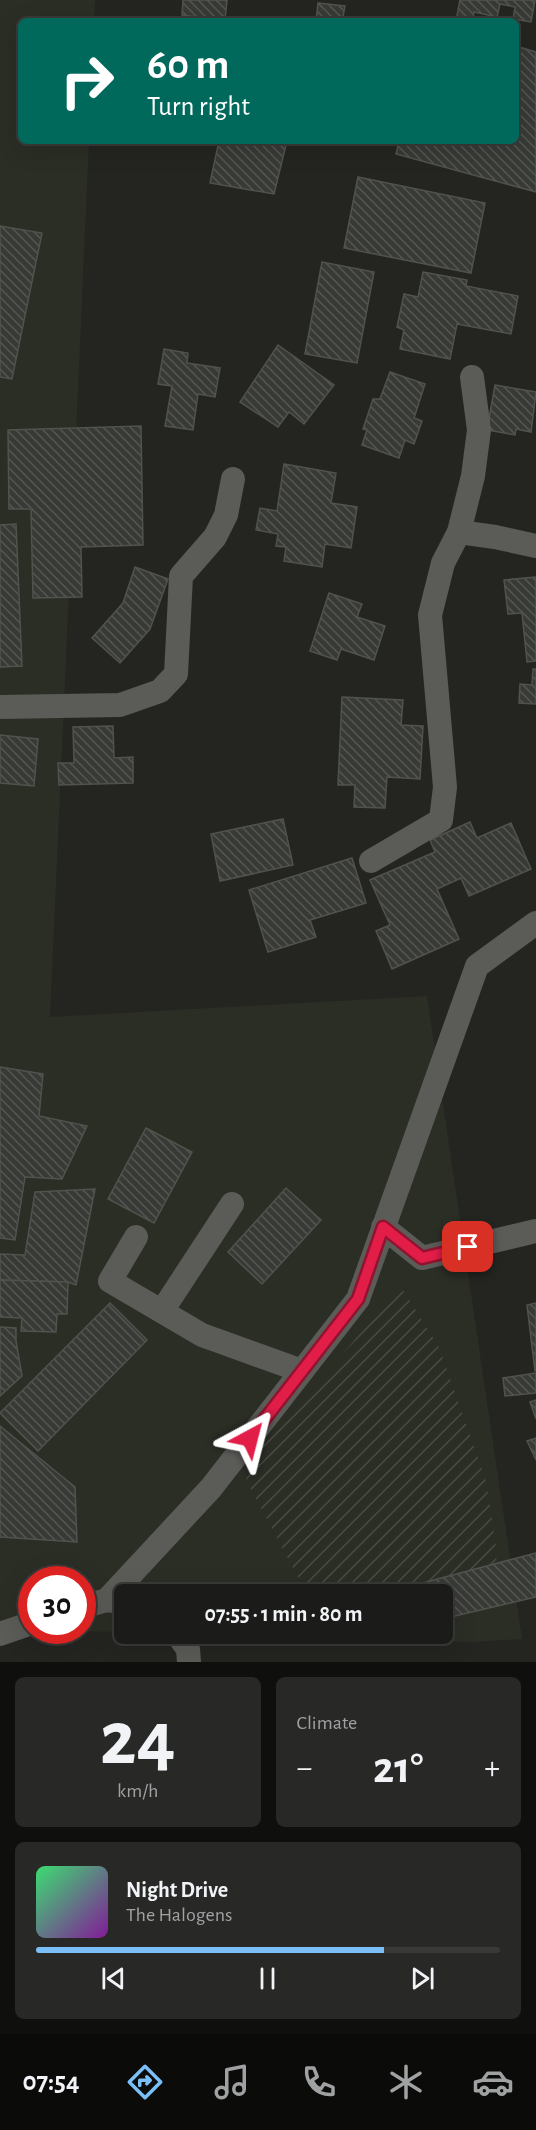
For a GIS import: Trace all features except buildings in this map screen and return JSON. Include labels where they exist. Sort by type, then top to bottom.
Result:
[{"type":"street","points":[[371,861],[441,820],[445,787],[430,615],[443,563],[459,532],[473,476],[479,430],[472,377]]},
{"type":"street","points":[[0,707],[120,705],[160,692],[176,674],[181,576],[215,537],[226,515],[232,479]]},
{"type":"street","points":[[459,532],[536,546]]},
{"type":"street","points":[[130,1584],[211,1488],[358,1299],[477,966],[536,924]]},
{"type":"street","points":[[162,1311],[232,1204]]},
{"type":"street","points":[[383,1227],[422,1258],[536,1231]]},
{"type":"street","points":[[136,1237],[110,1281],[202,1335],[302,1371]]},
{"type":"street","points":[[96,1605],[114,1601]]},
{"type":"street","points":[[0,1634],[18,1628]]},
{"type":"street","points":[[184,1644],[188,1649],[189,1662]]},
{"type":"shaded area","points":[[0,0],[95,0],[94,18],[18,18],[18,144],[89,144],[50,1017],[427,996],[522,1639],[453,1642],[453,1584],[114,1584],[114,1632],[96,1632],[96,1566],[18,1566],[18,1630],[0,1629]]},
{"type":"shaded area","points":[[401,1287],[439,1347],[486,1481],[496,1547],[497,1585],[453,1592],[453,1584],[302,1584],[246,1480],[260,1448]]},
{"type":"route","points":[[250,1438],[358,1299],[383,1227],[422,1258],[468,1247]]}]
